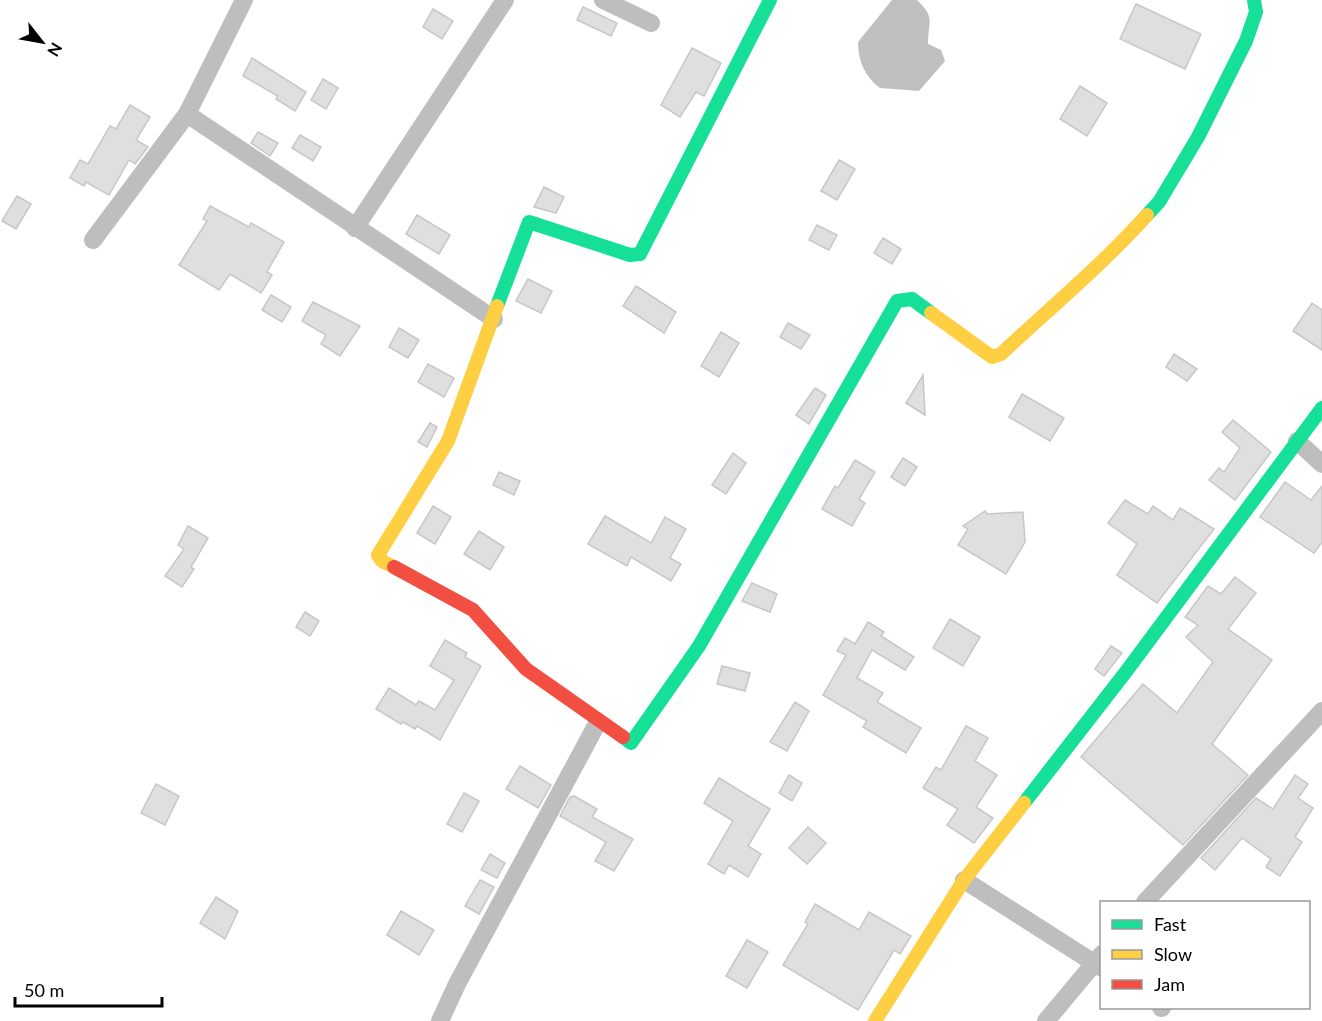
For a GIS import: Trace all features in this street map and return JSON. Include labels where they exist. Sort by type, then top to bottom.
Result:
[{"type":"street","points":[[93,240],[187,114],[244,0]]},
{"type":"street","points":[[356,228],[505,0]]},
{"type":"street","points":[[603,0],[651,23]]},
{"type":"street","points":[[770,0],[640,254],[630,255],[535,222],[529,222],[448,441],[378,555],[382,561],[473,610],[526,669],[628,742],[633,742],[699,646],[897,302],[906,298],[912,299],[992,357],[1001,354],[1134,233],[1159,202],[1198,137],[1252,26],[1256,12],[1254,0]]},
{"type":"street","points":[[187,114],[494,319]]},
{"type":"street","points":[[879,1020],[964,880],[1125,673],[1322,408]]},
{"type":"street","points":[[1297,441],[1322,464]]},
{"type":"street","points":[[1147,901],[1322,711]]},
{"type":"street","points":[[440,1021],[462,974],[598,722]]},
{"type":"street","points":[[964,880],[1099,962],[1046,1021]]},
{"type":"shaded area","points":[[892,0],[917,0],[923,6],[930,20],[928,44],[941,50],[945,61],[919,91],[880,88],[866,74],[859,56],[858,42]]},
{"type":"building","points":[[1136,4],[1201,34],[1185,69],[1120,39]]},
{"type":"building","points":[[583,7],[617,23],[611,36],[577,20]]},
{"type":"building","points":[[433,9],[453,21],[442,39],[423,27]]},
{"type":"building","points":[[692,48],[721,63],[704,96],[696,92],[680,117],[661,105]]},
{"type":"building","points":[[252,58],[306,92],[295,111],[276,99],[278,96],[243,76]]},
{"type":"building","points":[[323,79],[338,88],[326,109],[311,100]]},
{"type":"building","points":[[1080,86],[1107,103],[1087,136],[1060,119]]},
{"type":"building","points":[[130,105],[150,117],[136,140],[148,147],[135,164],[129,160],[109,195],[86,182],[84,186],[70,178],[80,160],[88,164],[110,126],[116,129]]},
{"type":"building","points":[[258,132],[278,143],[270,156],[251,143]]},
{"type":"building","points":[[300,135],[321,147],[313,161],[292,148]]},
{"type":"building","points":[[839,160],[855,169],[837,200],[821,191]]},
{"type":"building","points":[[544,187],[564,197],[556,213],[534,207]]},
{"type":"building","points":[[17,196],[31,204],[16,229],[2,221]]},
{"type":"building","points":[[210,206],[249,227],[251,223],[284,242],[267,272],[272,275],[261,293],[230,274],[219,290],[179,265],[207,221],[203,219]]},
{"type":"building","points":[[417,215],[450,235],[439,254],[406,234]]},
{"type":"building","points":[[817,225],[837,235],[829,250],[809,240]]},
{"type":"building","points":[[883,238],[901,249],[892,264],[874,253]]},
{"type":"building","points":[[528,279],[552,291],[541,313],[516,301]]},
{"type":"building","points":[[636,286],[676,312],[664,333],[623,306]]},
{"type":"building","points":[[271,295],[291,307],[282,322],[262,310]]},
{"type":"building","points":[[313,302],[360,326],[340,356],[321,344],[326,335],[302,321]]},
{"type":"building","points":[[1312,303],[1322,310],[1322,350],[1293,331]]},
{"type":"building","points":[[788,323],[810,335],[801,349],[780,337]]},
{"type":"building","points":[[399,328],[419,340],[408,358],[389,347]]},
{"type":"building","points":[[721,332],[739,343],[719,377],[701,366]]},
{"type":"building","points":[[1174,354],[1197,369],[1187,381],[1166,367]]},
{"type":"building","points":[[428,364],[454,378],[444,397],[418,382]]},
{"type":"building","points":[[923,375],[925,415],[906,403]]},
{"type":"building","points":[[815,388],[826,395],[809,424],[796,415]]},
{"type":"building","points":[[1022,394],[1064,418],[1050,441],[1009,417]]},
{"type":"building","points":[[1233,420],[1271,452],[1235,500],[1209,480],[1219,468],[1224,472],[1240,448],[1222,432]]},
{"type":"building","points":[[430,423],[437,427],[427,447],[418,442]]},
{"type":"building","points":[[733,453],[746,463],[726,494],[712,485]]},
{"type":"building","points":[[903,458],[917,467],[905,486],[891,477]]},
{"type":"building","points":[[855,460],[875,472],[859,499],[865,503],[852,526],[822,509],[835,486],[838,488]]},
{"type":"building","points":[[499,472],[520,481],[514,495],[493,485]]},
{"type":"building","points":[[1285,482],[1311,500],[1322,486],[1322,542],[1314,553],[1260,517]]},
{"type":"building","points":[[1125,500],[1148,514],[1153,506],[1173,520],[1180,508],[1214,529],[1157,603],[1117,575],[1137,544],[1108,523]]},
{"type":"building","points":[[433,506],[451,517],[435,544],[417,533]]},
{"type":"building","points":[[985,511],[987,514],[1023,512],[1025,542],[1006,574],[958,545],[968,529],[963,526]]},
{"type":"building","points":[[605,516],[651,543],[665,517],[686,529],[670,558],[681,564],[671,581],[631,557],[627,566],[588,544]]},
{"type":"building","points":[[188,526],[208,538],[191,567],[194,569],[182,587],[165,576],[184,549],[178,545]]},
{"type":"building","points":[[479,531],[504,547],[490,570],[464,554]]},
{"type":"building","points":[[1235,577],[1256,593],[1228,629],[1272,660],[1212,744],[1248,775],[1183,845],[1081,757],[1143,684],[1177,713],[1213,662],[1186,637],[1198,625],[1185,617],[1208,586],[1221,594]]},
{"type":"building","points":[[752,583],[777,594],[770,612],[742,601]]},
{"type":"building","points":[[305,612],[319,621],[310,636],[296,627]]},
{"type":"building","points":[[950,619],[980,637],[963,666],[933,648]]},
{"type":"building","points":[[868,622],[884,632],[881,636],[914,657],[905,670],[872,650],[857,678],[883,693],[877,702],[921,728],[906,753],[863,727],[867,721],[823,695],[846,655],[837,651],[845,638],[855,644]]},
{"type":"building","points":[[445,640],[467,653],[465,657],[481,666],[440,740],[417,726],[415,729],[403,722],[401,724],[376,709],[389,688],[416,705],[419,701],[435,710],[454,680],[430,666]]},
{"type":"building","points":[[1111,646],[1122,653],[1104,676],[1095,669]]},
{"type":"building","points":[[722,666],[750,673],[745,691],[717,684]]},
{"type":"building","points":[[795,702],[809,711],[787,751],[770,742]]},
{"type":"building","points":[[966,726],[988,738],[975,761],[997,775],[976,807],[993,818],[974,843],[947,825],[958,809],[923,788],[936,767],[941,770]]},
{"type":"building","points":[[520,766],[551,785],[538,808],[506,789]]},
{"type":"building","points":[[789,775],[802,783],[792,801],[779,793]]},
{"type":"building","points":[[1295,775],[1308,784],[1298,798],[1313,808],[1295,837],[1302,842],[1280,876],[1266,867],[1271,859],[1242,838],[1215,870],[1201,858],[1256,798],[1273,809]]},
{"type":"building","points":[[719,778],[770,809],[748,846],[761,854],[748,877],[729,865],[724,874],[708,864],[733,821],[704,803]]},
{"type":"building","points":[[156,784],[179,796],[165,825],[141,813]]},
{"type":"building","points":[[464,793],[479,801],[462,832],[447,824]]},
{"type":"building","points":[[574,796],[597,809],[592,817],[633,839],[614,871],[595,861],[606,842],[560,816],[570,797]]},
{"type":"building","points":[[808,827],[826,843],[807,864],[789,848]]},
{"type":"building","points":[[490,854],[505,863],[497,878],[481,870]]},
{"type":"building","points":[[480,880],[494,887],[479,914],[465,906]]},
{"type":"building","points":[[216,897],[238,911],[225,939],[200,923]]},
{"type":"building","points":[[815,904],[859,930],[869,912],[911,936],[900,954],[894,950],[858,1010],[783,965],[808,924],[805,922]]},
{"type":"building","points":[[401,911],[434,930],[419,955],[387,935]]},
{"type":"building","points":[[747,940],[768,952],[747,988],[726,976]]},
{"type":"traffic: fast","points":[[497,306],[529,222],[630,255],[640,254],[770,0]]},
{"type":"traffic: fast","points":[[1147,215],[1159,202],[1198,137],[1246,41],[1256,12],[1254,0]]},
{"type":"traffic: fast","points":[[623,737],[631,743],[699,646],[897,301],[912,299],[931,313]]},
{"type":"traffic: fast","points":[[1024,803],[1125,673],[1322,408]]},
{"type":"traffic: slow","points":[[931,313],[992,357],[1001,354],[1094,269],[1147,215]]},
{"type":"traffic: slow","points":[[394,567],[382,561],[378,555],[448,441],[497,306]]},
{"type":"traffic: slow","points":[[875,1021],[964,880],[1024,803]]},
{"type":"traffic: jam","points":[[394,567],[473,610],[526,669],[623,737]]}]
